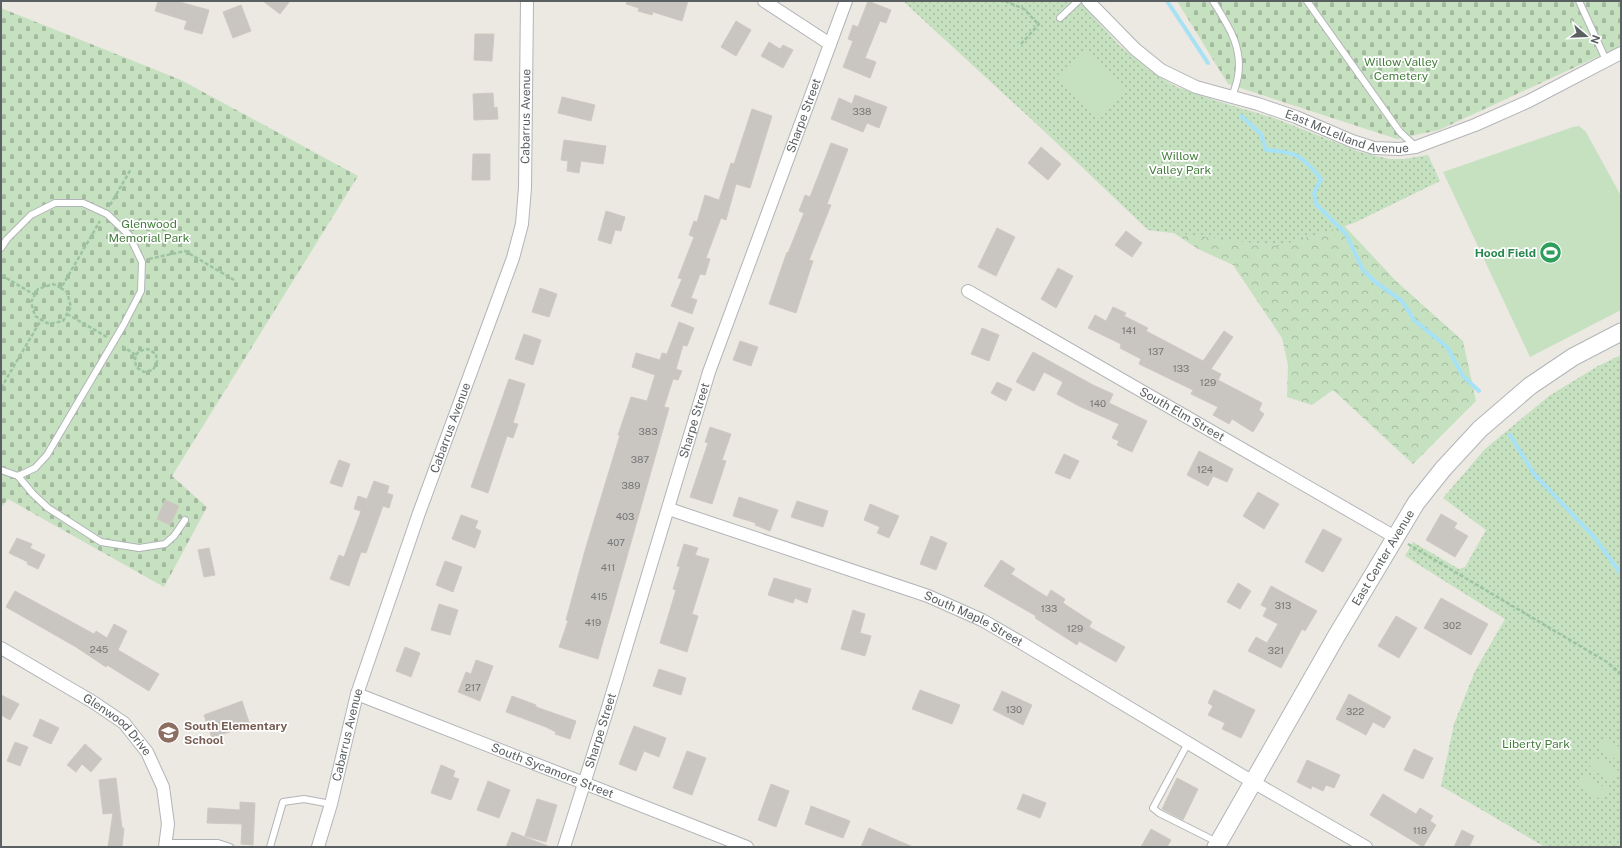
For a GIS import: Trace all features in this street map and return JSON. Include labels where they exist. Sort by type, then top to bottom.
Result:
[{"type":"street","name":"Cabarrus Avenue","points":[[318,847],[357,694],[419,513],[512,258],[522,224],[525,188],[526,1]]},
{"type":"street","points":[[764,1],[830,44]]},
{"type":"street","name":"Sharpe Street","points":[[564,847],[716,353],[846,1]]},
{"type":"street","name":"East McLelland Avenue","points":[[1088,1],[1135,50],[1161,70],[1196,87],[1258,104],[1296,117],[1374,148],[1399,149],[1416,147],[1475,125],[1529,101],[1621,53]]},
{"type":"street","name":"South Elm Street","points":[[968,291],[1395,537]]},
{"type":"street","name":"East Center Avenue","points":[[1217,845],[1395,537],[1420,498],[1443,469],[1480,429],[1530,386],[1573,357],[1621,332]]},
{"type":"street","name":"South Maple Street","points":[[668,509],[928,596],[982,620],[1253,782],[1366,847]]},
{"type":"street","name":"Glenwood Drive","points":[[1,648],[93,702],[124,723],[147,752],[163,786],[168,824],[165,845]]},
{"type":"street","name":"South Sycamore Street","points":[[357,694],[747,847]]},
{"type":"lane","points":[[1060,18],[1078,1]]},
{"type":"lane","points":[[1213,1],[1233,34],[1239,56],[1238,77],[1232,97]]},
{"type":"lane","points":[[1307,1],[1400,132],[1416,147]]},
{"type":"lane","points":[[1579,1],[1606,60]]},
{"type":"lane","points":[[1,248],[4,237],[31,215],[55,203],[83,203],[105,213],[129,236],[141,260],[141,291],[114,341],[47,455],[35,468],[18,476]]},
{"type":"lane","points":[[1,470],[18,476],[33,494],[48,508],[101,542],[139,548],[165,544],[174,536],[185,520]]},
{"type":"lane","points":[[1188,743],[1153,808],[1159,813],[1217,845]]},
{"type":"lane","points":[[270,847],[283,802],[304,799],[330,804]]},
{"type":"lane","points":[[165,845],[218,843],[230,847]]},
{"type":"path","points":[[1005,1],[1024,9],[1039,24],[1021,44]]},
{"type":"path","points":[[60,288],[131,169]]},
{"type":"path","points":[[141,260],[185,251],[234,280]]},
{"type":"path","points":[[1,275],[35,295]]},
{"type":"path","points":[[53,284],[67,292],[71,307],[64,321],[49,324],[35,316],[31,302],[35,295],[38,289],[53,284]]},
{"type":"path","points":[[67,314],[136,355]]},
{"type":"path","points":[[1,388],[42,320]]},
{"type":"path","points":[[148,349],[156,354],[156,362],[153,370],[144,372],[136,367],[136,355],[139,351],[148,349]]},
{"type":"path","points":[[1395,537],[1607,662],[1621,674]]},
{"type":"green space","name":"Willow Valley Park","points":[[903,1],[1079,1],[1120,46],[1156,75],[1177,87],[1274,118],[1360,152],[1389,159],[1404,159],[1428,155],[1440,181],[1354,223],[1279,246],[1148,230],[1042,129]]},
{"type":"green space","name":"Willow Valley Cemetery","points":[[1177,1],[1621,1],[1621,46],[1439,130],[1397,139],[1228,84]]},
{"type":"green space","name":"Glenwood Memorial Park","points":[[1,8],[181,80],[358,176],[172,476],[207,507],[164,587],[8,499],[1,508]]},
{"type":"green space","points":[[1084,50],[1124,91],[1096,117],[1057,76]]},
{"type":"green space","name":"Hood Field","points":[[1579,126],[1586,132],[1621,196],[1621,310],[1530,357],[1443,172]]},
{"type":"green space","points":[[1294,172],[1396,281],[1463,341],[1476,401],[1413,464],[1333,390],[1312,405],[1287,397],[1288,365],[1282,338],[1233,265],[1198,249],[1151,218]]},
{"type":"green space","name":"Liberty Park","points":[[1621,355],[1621,847],[1545,847],[1441,786],[1454,724],[1475,671],[1505,619],[1405,556],[1413,542],[1459,569],[1465,567],[1486,530],[1443,498],[1485,449],[1549,396],[1598,366]]},
{"type":"green space","points":[[1605,739],[1621,748],[1621,762],[1599,750]]},
{"type":"green space","points":[[1595,757],[1619,771],[1613,781],[1589,768]]},
{"type":"green space","points":[[1584,776],[1608,789],[1602,800],[1578,786]]},
{"type":"building","points":[[158,1],[176,1],[209,10],[202,34],[184,29],[187,21],[155,11]]},
{"type":"building","points":[[263,1],[290,1],[280,14]]},
{"type":"building","points":[[627,1],[688,1],[682,21],[653,12],[652,15],[638,11],[639,8],[626,4]]},
{"type":"building","points":[[868,1],[891,10],[886,23],[880,21],[865,58],[876,62],[870,78],[843,67],[853,41],[848,39],[853,25],[858,27]]},
{"type":"building","points":[[241,5],[251,31],[233,38],[223,12]]},
{"type":"building","points":[[736,21],[751,30],[736,56],[721,47]]},
{"type":"building","points":[[475,34],[494,34],[492,61],[474,60]]},
{"type":"building","points":[[769,42],[780,49],[783,45],[793,50],[783,68],[761,56]]},
{"type":"building","points":[[493,93],[494,108],[497,107],[498,119],[474,120],[473,94]]},
{"type":"building","points":[[855,95],[887,107],[879,128],[867,123],[863,132],[831,119],[839,98],[852,104]]},
{"type":"building","points":[[562,97],[595,105],[591,121],[558,113]]},
{"type":"building","points":[[752,109],[772,116],[750,188],[736,184],[726,220],[721,218],[706,258],[710,259],[705,275],[700,274],[691,298],[697,300],[692,314],[671,306],[682,279],[678,278],[694,237],[689,235],[694,221],[697,222],[705,195],[719,200],[731,163],[734,164]]},
{"type":"building","points":[[564,140],[606,146],[603,164],[581,161],[579,173],[567,171],[568,161],[561,160]]},
{"type":"building","points":[[831,143],[848,149],[827,204],[831,205],[809,260],[813,261],[796,313],[769,304],[787,252],[788,253],[804,213],[799,211],[805,195],[810,197]]},
{"type":"building","points":[[1041,147],[1061,164],[1048,180],[1028,163]]},
{"type":"building","points":[[473,154],[490,154],[490,180],[472,180]]},
{"type":"building","points":[[606,211],[625,217],[621,231],[615,230],[611,244],[598,240]]},
{"type":"building","points":[[997,228],[1015,237],[996,276],[978,267]]},
{"type":"building","points":[[1126,231],[1142,243],[1132,257],[1115,245]]},
{"type":"building","points":[[1058,268],[1073,276],[1056,308],[1041,299]]},
{"type":"building","points":[[540,288],[557,294],[549,317],[532,312]]},
{"type":"building","points":[[1113,307],[1126,313],[1124,316],[1148,328],[1146,331],[1203,361],[1224,331],[1233,337],[1211,369],[1221,374],[1218,380],[1262,403],[1259,410],[1264,414],[1253,432],[1232,419],[1229,424],[1213,415],[1218,407],[1191,394],[1193,390],[1139,364],[1141,359],[1120,348],[1121,344],[1088,328],[1095,315],[1106,321]]},
{"type":"building","points":[[679,322],[694,328],[687,346],[683,345],[676,369],[682,371],[678,380],[673,379],[664,407],[669,408],[598,659],[559,647],[568,621],[566,620],[586,547],[620,435],[618,435],[631,397],[647,401],[655,375],[632,367],[636,353],[660,360],[662,353],[667,354]]},
{"type":"building","points":[[982,328],[999,335],[989,361],[971,354]]},
{"type":"building","points":[[524,334],[541,340],[533,365],[515,359]]},
{"type":"building","points":[[740,341],[758,347],[751,366],[733,360]]},
{"type":"building","points":[[1033,352],[1093,385],[1113,394],[1109,403],[1147,421],[1132,452],[1117,445],[1119,441],[1112,438],[1119,424],[1079,406],[1057,394],[1063,382],[1044,372],[1034,391],[1016,382]]},
{"type":"building","points":[[509,379],[525,384],[513,423],[518,424],[513,438],[507,436],[488,493],[471,487]]},
{"type":"building","points":[[997,382],[1012,389],[1006,401],[991,393]]},
{"type":"building","points":[[710,427],[731,434],[722,460],[726,461],[712,504],[690,497],[708,443],[705,442]]},
{"type":"building","points":[[1199,451],[1233,469],[1227,482],[1213,476],[1208,486],[1187,475]]},
{"type":"building","points":[[1064,454],[1079,461],[1070,479],[1055,473]]},
{"type":"building","points":[[339,460],[350,464],[342,487],[330,483]]},
{"type":"building","points":[[374,481],[389,486],[387,493],[393,495],[389,508],[383,506],[366,553],[361,552],[349,586],[330,579],[339,555],[344,557],[361,511],[354,509],[358,496],[367,499]]},
{"type":"building","points":[[1258,492],[1279,504],[1264,529],[1243,516]]},
{"type":"building","points":[[739,497],[778,510],[770,531],[755,525],[756,523],[733,516]]},
{"type":"building","points":[[165,500],[179,506],[170,525],[157,519]]},
{"type":"building","points":[[797,501],[828,511],[823,527],[791,517]]},
{"type":"building","points":[[870,504],[899,516],[889,538],[877,533],[880,527],[864,520]]},
{"type":"building","points":[[1441,514],[1457,523],[1454,528],[1468,536],[1455,557],[1426,540]]},
{"type":"building","points":[[461,515],[478,521],[475,528],[481,531],[475,548],[452,539]]},
{"type":"building","points":[[1323,529],[1342,539],[1323,572],[1305,562]]},
{"type":"building","points":[[931,536],[947,543],[936,570],[920,564]]},
{"type":"building","points":[[17,538],[32,544],[30,548],[45,555],[38,569],[27,564],[28,562],[9,553]]},
{"type":"building","points":[[684,544],[698,548],[695,555],[709,559],[692,614],[698,616],[687,652],[660,643],[676,590],[673,589],[680,567],[677,566]]},
{"type":"building","points":[[209,548],[215,575],[204,577],[198,550]]},
{"type":"building","points":[[1001,560],[1015,569],[1011,574],[1047,597],[1051,590],[1065,599],[1063,603],[1092,622],[1089,627],[1125,647],[1116,662],[1079,641],[1077,645],[1035,618],[1036,616],[984,586]]},
{"type":"building","points":[[445,561],[462,567],[453,592],[436,585]]},
{"type":"building","points":[[774,578],[811,589],[807,603],[795,598],[793,603],[768,595]]},
{"type":"building","points":[[1238,583],[1251,591],[1240,609],[1227,602]]},
{"type":"building","points":[[1271,586],[1317,611],[1305,631],[1302,629],[1281,668],[1248,651],[1256,637],[1267,643],[1278,624],[1263,616],[1267,608],[1261,605]]},
{"type":"building","points":[[15,591],[94,634],[96,631],[107,638],[114,624],[127,631],[118,650],[159,674],[149,691],[6,607]]},
{"type":"building","points":[[1441,598],[1488,624],[1471,655],[1424,628]]},
{"type":"building","points":[[439,604],[458,610],[450,635],[431,630]]},
{"type":"building","points":[[853,610],[865,614],[860,633],[871,636],[865,656],[841,649]]},
{"type":"building","points":[[1396,616],[1417,628],[1399,658],[1378,646]]},
{"type":"building","points":[[405,647],[420,653],[411,677],[396,671]]},
{"type":"building","points":[[476,660],[493,666],[480,701],[458,692],[466,672],[471,674]]},
{"type":"building","points":[[659,669],[686,678],[681,695],[653,686]]},
{"type":"building","points":[[920,690],[960,705],[952,724],[912,709]]},
{"type":"building","points":[[1214,690],[1255,710],[1241,738],[1222,729],[1225,723],[1208,715],[1213,706],[1208,703]]},
{"type":"building","points":[[1002,691],[1032,705],[1023,725],[993,710]]},
{"type":"building","points":[[1349,694],[1391,717],[1384,728],[1373,722],[1366,735],[1336,719]]},
{"type":"building","points":[[1,695],[19,704],[10,720],[1,715]]},
{"type":"building","points":[[512,696],[536,705],[536,707],[576,721],[570,739],[555,734],[556,732],[546,727],[506,712]]},
{"type":"building","points":[[242,701],[250,725],[212,738],[204,715]]},
{"type":"building","points":[[40,719],[59,728],[51,744],[33,736]]},
{"type":"building","points":[[634,726],[666,738],[659,757],[644,751],[636,771],[619,764]]},
{"type":"building","points":[[15,742],[28,747],[20,766],[7,761]]},
{"type":"building","points":[[85,744],[102,759],[91,772],[82,764],[76,772],[67,765]]},
{"type":"building","points":[[1414,749],[1433,758],[1423,779],[1404,770]]},
{"type":"building","points":[[687,751],[706,758],[692,795],[673,788]]},
{"type":"building","points":[[1307,760],[1340,775],[1334,788],[1326,785],[1323,791],[1312,786],[1311,789],[1297,782]]},
{"type":"building","points":[[441,765],[455,771],[453,777],[459,779],[451,800],[431,793]]},
{"type":"building","points":[[116,778],[122,828],[124,828],[122,847],[108,847],[113,813],[103,814],[99,780]]},
{"type":"building","points":[[1177,778],[1198,789],[1183,820],[1162,809]]},
{"type":"building","points":[[488,781],[510,790],[499,818],[477,810]]},
{"type":"building","points":[[771,784],[789,791],[776,827],[758,820]]},
{"type":"building","points":[[1023,794],[1046,803],[1040,818],[1017,809]]},
{"type":"building","points":[[1383,794],[1416,814],[1420,808],[1433,816],[1430,821],[1436,825],[1423,847],[1370,815]]},
{"type":"building","points":[[537,799],[557,805],[546,842],[525,836]]},
{"type":"building","points":[[240,802],[255,803],[253,845],[241,844],[242,824],[207,823],[208,808],[240,810]]},
{"type":"building","points":[[811,806],[850,821],[843,838],[805,824]]},
{"type":"building","points":[[869,828],[913,847],[861,847]]},
{"type":"building","points":[[1151,829],[1171,840],[1167,847],[1141,847]]},
{"type":"building","points":[[1462,830],[1474,836],[1469,847],[1454,847]]},
{"type":"building","points":[[512,832],[548,846],[548,847],[506,847]]},
{"type":"waterway","points":[[1167,1],[1208,63]]},
{"type":"waterway","points":[[1241,116],[1261,134],[1266,150],[1285,152],[1298,156],[1309,165],[1321,179],[1314,193],[1316,204],[1346,234],[1363,270],[1374,281],[1402,301],[1414,320],[1447,347],[1463,376],[1479,391]]},
{"type":"waterway","points":[[1510,435],[1534,474],[1595,538],[1621,574]]},
{"type":"place","name":"Hood Field","points":[[1551,253]]},
{"type":"place","name":"South Elementary School","points":[[169,733]]}]
